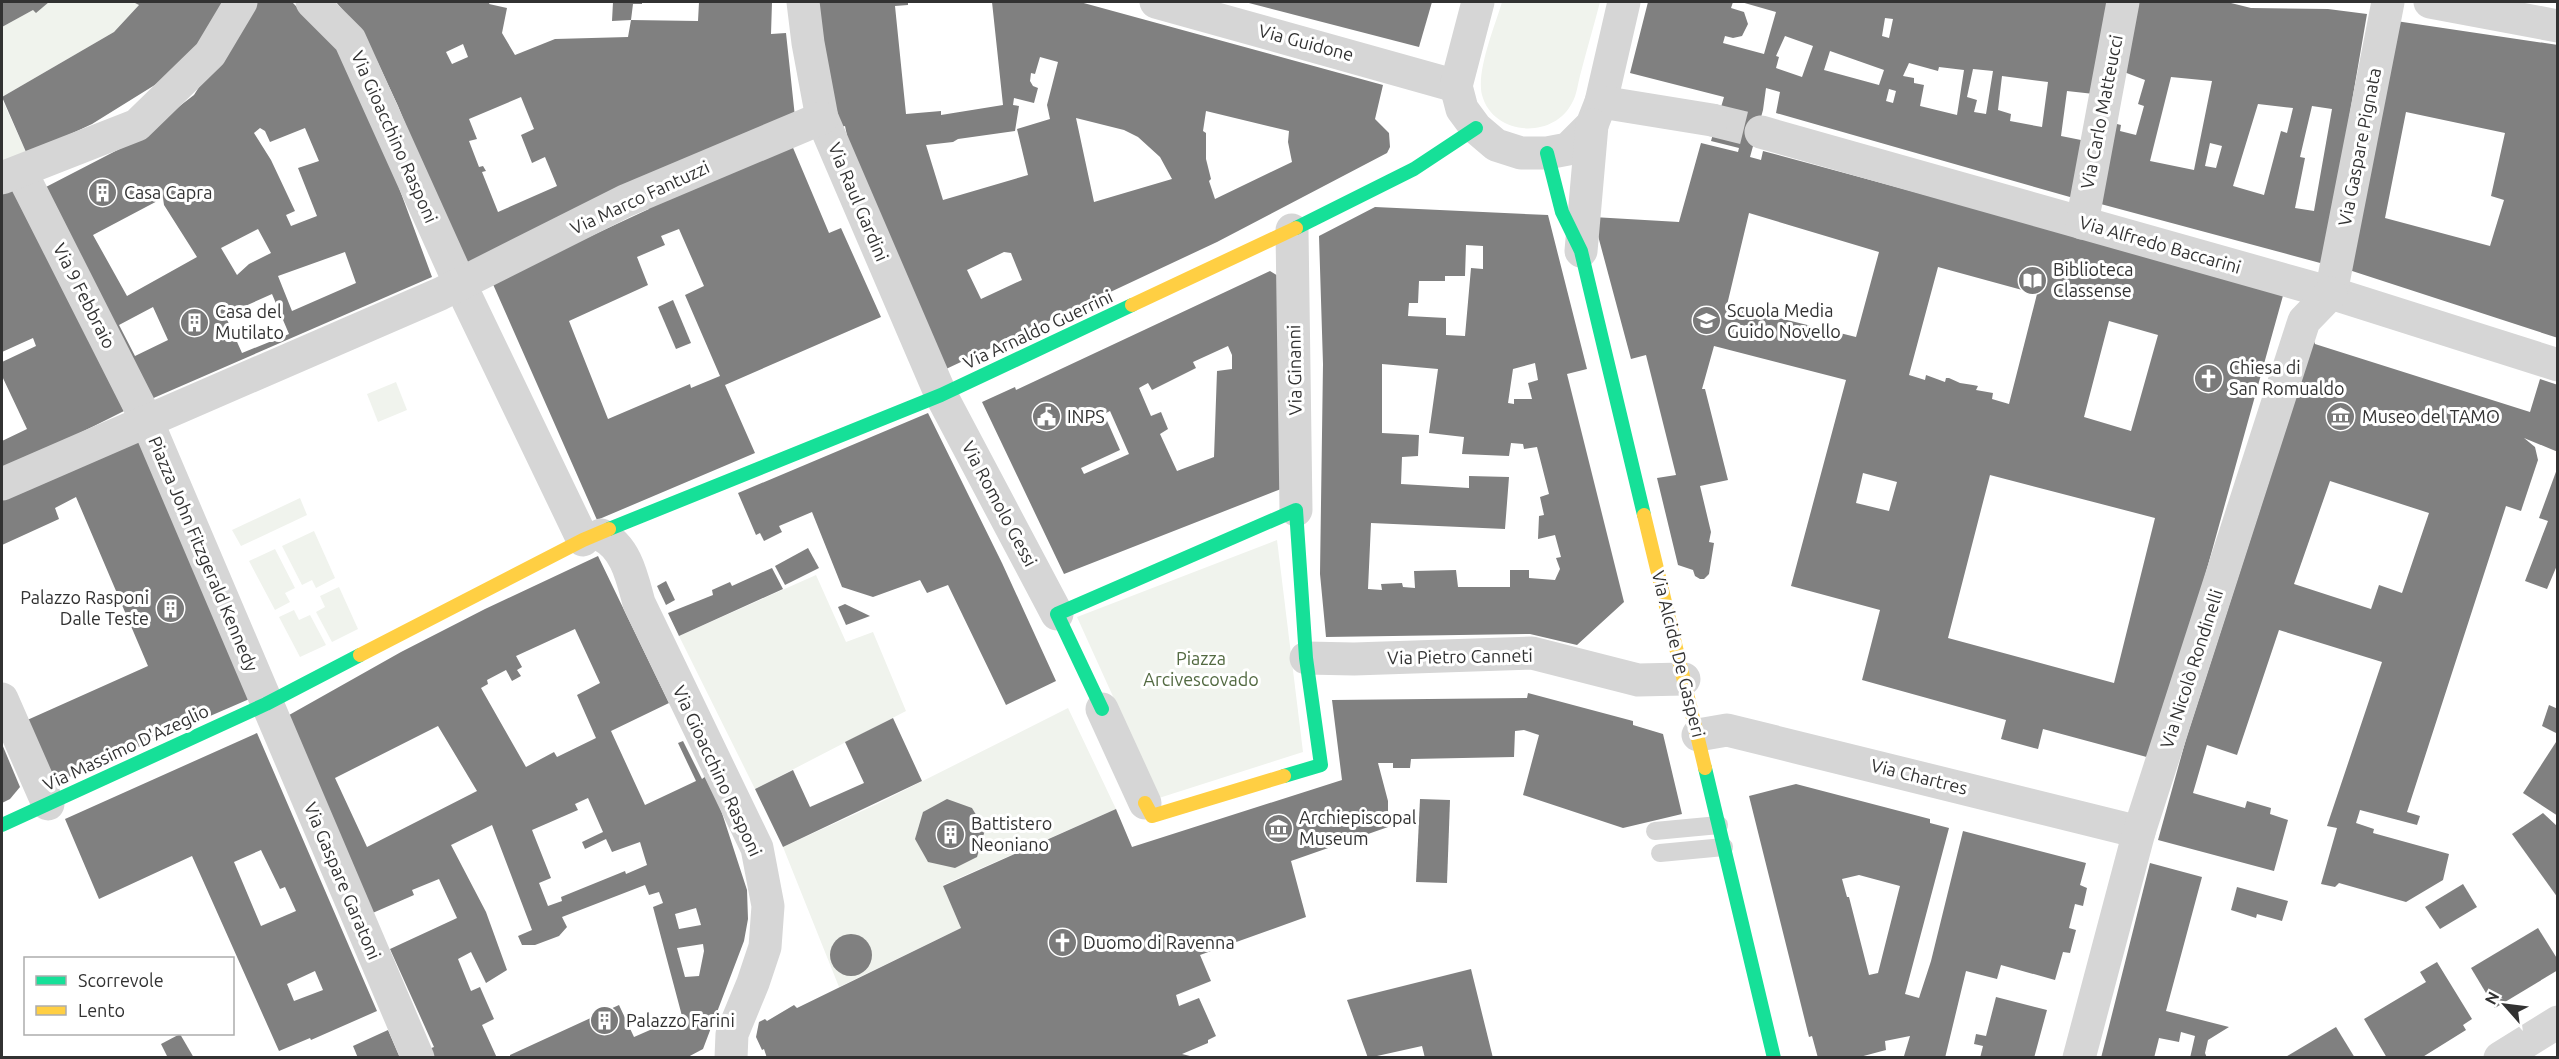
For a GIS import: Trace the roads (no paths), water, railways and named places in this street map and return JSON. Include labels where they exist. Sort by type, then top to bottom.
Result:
[{"type":"street","points":[[11,175],[137,125],[210,54],[240,2]]},
{"type":"street","name":"Via Gioacchino Rasponi","points":[[312,2],[350,40],[460,284]]},
{"type":"street","name":"Via Raul Gardini","points":[[802,2],[822,117],[948,407]]},
{"type":"street","name":"Via Guidone","points":[[1156,2],[1456,86]]},
{"type":"street","points":[[1478,2],[1456,86],[1462,109],[1476,128],[1496,145],[1521,153],[1547,153],[1568,149],[1596,114],[1712,120]]},
{"type":"street","name":"Via Alcide De Gasperi","points":[[1581,251],[1596,114],[1624,2]]},
{"type":"street","name":"Via Carlo Matteucci","points":[[2082,223],[2123,2]]},
{"type":"street","name":"Via Gaspare Pignata","points":[[2331,292],[2388,2]]},
{"type":"street","points":[[2430,2],[2558,26]]},
{"type":"street","name":"Via Marco Fantuzzi","points":[[460,284],[625,201],[822,117]]},
{"type":"street","name":"Via Arnaldo Guerrini","points":[[592,538],[948,407],[1414,169],[1476,128]]},
{"type":"street","name":"Via Alfredo Baccarini","points":[[1761,132],[2331,292],[2558,365]]},
{"type":"street","name":"Via Alcide De Gasperi","points":[[1547,153],[1562,212],[1581,251],[1774,1058]]},
{"type":"street","name":"Via 9 Febbraio","points":[[11,175],[147,421]]},
{"type":"street","name":"Via Ginanni","points":[[1292,230],[1296,510]]},
{"type":"street","points":[[266,704],[592,538],[460,284]]},
{"type":"street","name":"Piazza John Fitzgerald Kennedy","points":[[266,704],[147,421],[460,284]]},
{"type":"street","name":"Via Nicolò Rondinelli","points":[[2079,1058],[2139,832],[2304,321],[2331,292]]},
{"type":"street","name":"Via Romolo Gessi","points":[[948,407],[1056,614]]},
{"type":"street","points":[[2,484],[147,421]]},
{"type":"street","points":[[1296,510],[1305,658],[1320,765],[1152,816],[1056,614],[1296,510]]},
{"type":"street","name":"Via Gioacchino Rasponi","points":[[592,538],[618,547],[630,570],[639,603],[757,848],[768,906],[765,947],[732,1034],[731,1058]]},
{"type":"street","name":"Via Pietro Canneti","points":[[1305,658],[1354,659],[1532,653],[1638,680],[1684,679]]},
{"type":"street","points":[[2,699],[48,804]]},
{"type":"street","name":"Via Massimo D'Azeglio","points":[[2,825],[266,704]]},
{"type":"street","name":"Via Gaspare Garatoni","points":[[266,704],[418,1058]]},
{"type":"street","name":"Via Chartres","points":[[1698,735],[1727,730],[2139,832]]},
{"type":"street","points":[[2500,1058],[2558,1022]]},
{"type":"lane","points":[[1655,831],[1719,825]]},
{"type":"lane","points":[[1660,853],[1724,848]]},
{"type":"tunnel","points":[[1712,120],[1761,132]]},
{"type":"place","name":"Casa Capra","points":[[103,193]]},
{"type":"place","name":"Biblioteca Classense","points":[[2032,280]]},
{"type":"place","name":"Scuola Media Guido Novello","points":[[1706,321]]},
{"type":"place","name":"Casa del Mutilato","points":[[194,322]]},
{"type":"place","name":"Chiesa di San Romualdo","points":[[2208,378]]},
{"type":"place","name":"INPS","points":[[1046,417]]},
{"type":"place","name":"Museo del TAMO","points":[[2341,417]]},
{"type":"place","name":"Palazzo Rasponi Dalle Teste","points":[[170,608]]},
{"type":"place","name":"Archiepiscopal Museum","points":[[1278,828]]},
{"type":"place","name":"Battistero Neoniano","points":[[950,834]]},
{"type":"place","name":"Duomo di Ravenna","points":[[1062,943]]},
{"type":"place","name":"Palazzo Farini","points":[[605,1021]]},
{"type":"park label","name":"Piazza Arcivescovado","points":[[1201,669]]}]
